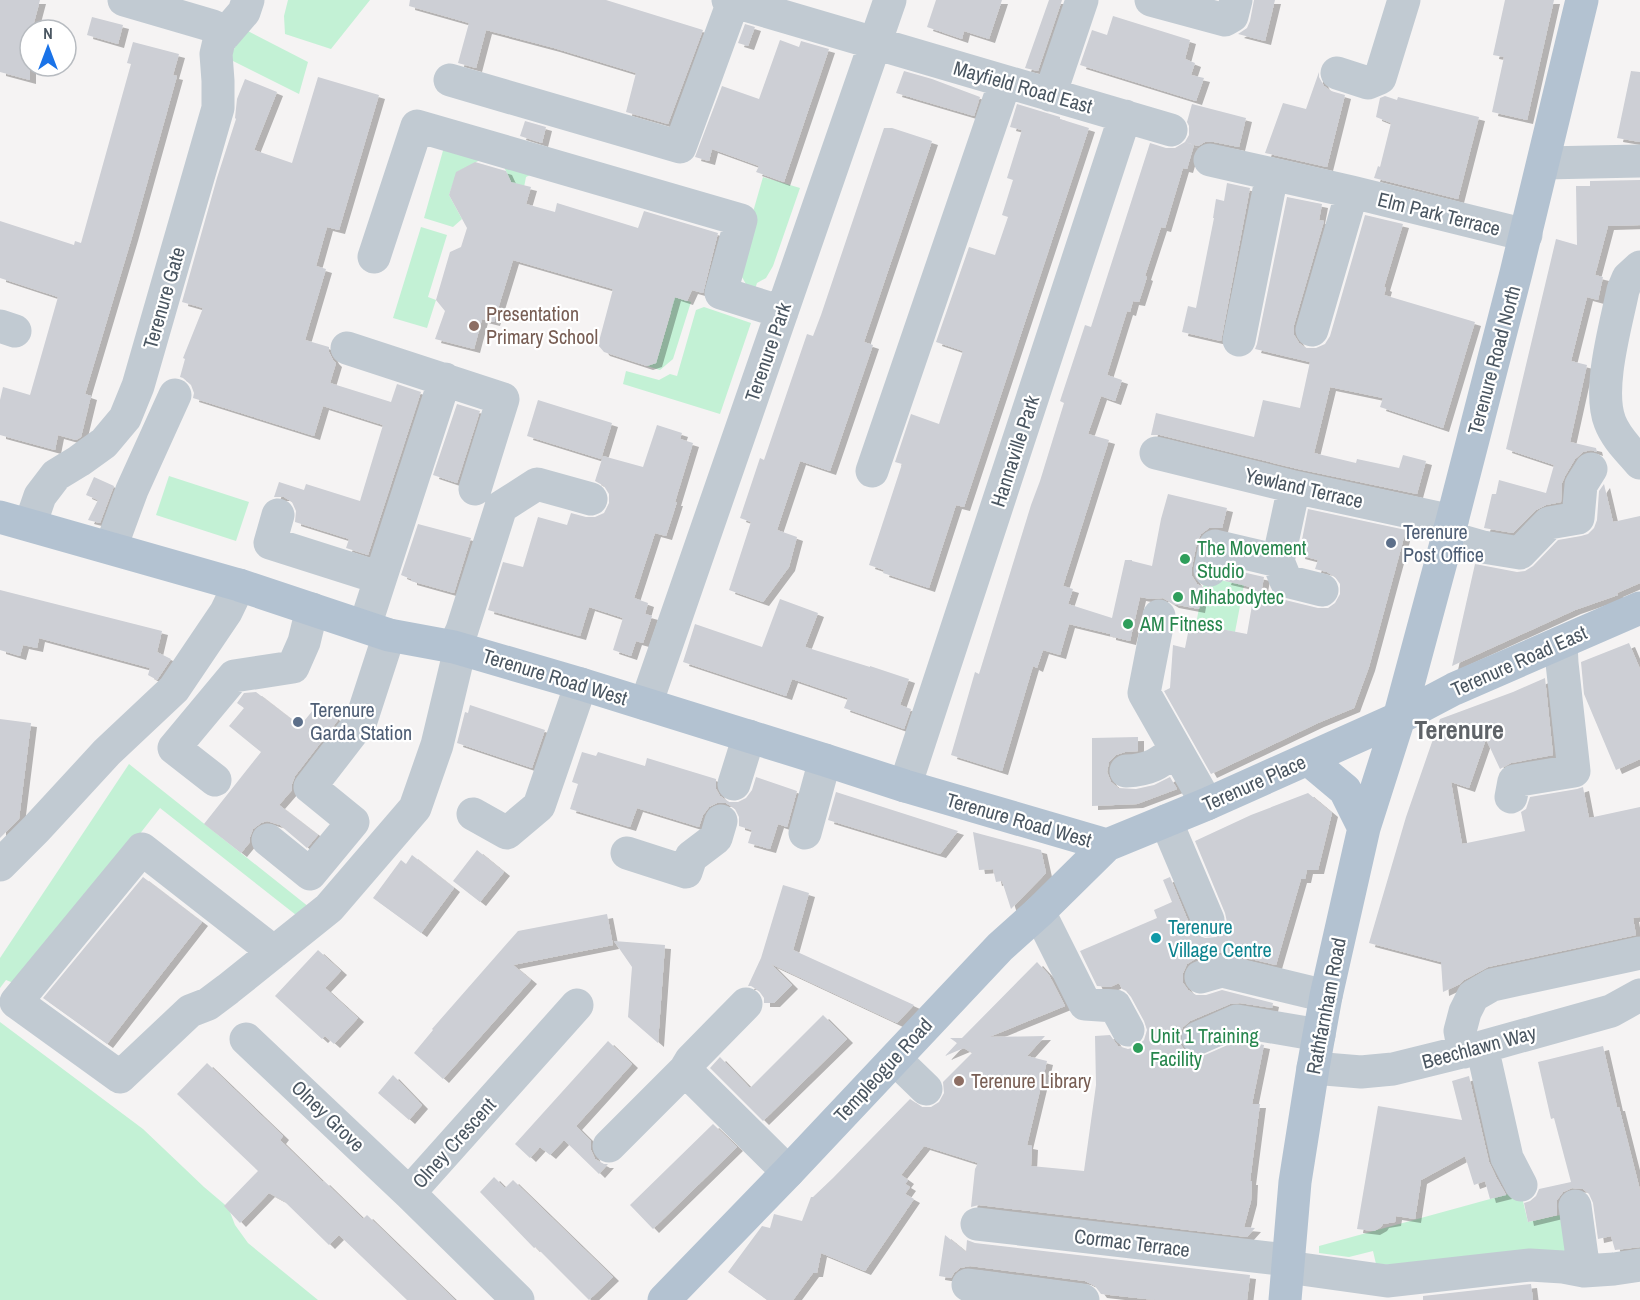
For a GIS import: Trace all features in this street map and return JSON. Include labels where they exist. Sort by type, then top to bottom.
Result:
[{"type":"main road","name":"Terenure Road North","points":[[1399,718],[1526,235],[1582,0]]},
{"type":"main road","name":"Terenure Road West","points":[[15,521],[239,585],[377,630],[457,648],[581,684],[905,786],[1107,845]]},
{"type":"main road","name":"Terenure Road East","points":[[1399,718],[1454,688],[1640,608]]},
{"type":"main road","name":"Terenure Place","points":[[1107,845],[1207,804],[1399,718]]},
{"type":"main road","name":"Rathfarnham Road","points":[[1284,1300],[1295,1182],[1326,996],[1364,828],[1399,718]]},
{"type":"main road","points":[[1308,759],[1345,790],[1364,828]]},
{"type":"main road","name":"Templeogue Road","points":[[669,1298],[1000,947],[1107,845]]},
{"type":"street","points":[[124,0],[213,26],[225,34]]},
{"type":"street","name":"Terenure Gate","points":[[15,521],[40,496],[56,475],[104,443],[125,418],[138,386],[218,108],[216,54],[219,41],[244,12],[248,0]]},
{"type":"street","name":"Terenure Park","points":[[646,704],[890,0]]},
{"type":"street","points":[[1050,95],[1082,0]]},
{"type":"street","points":[[1152,0],[1225,20],[1232,16],[1236,0]]},
{"type":"street","points":[[1337,73],[1368,83],[1380,78],[1404,0]]},
{"type":"street","points":[[450,80],[680,147],[730,1]]},
{"type":"street","name":"Mayfield Road East","points":[[730,1],[1171,129]]},
{"type":"street","points":[[872,471],[1005,82]]},
{"type":"street","name":"Hannaville Park","points":[[905,786],[1125,116]]},
{"type":"street","points":[[374,257],[417,126],[741,220],[721,293],[782,312]]},
{"type":"street","name":"Elm Park Terrace","points":[[1210,160],[1526,235]]},
{"type":"street","points":[[1544,163],[1640,161]]},
{"type":"street","points":[[1239,340],[1272,175]]},
{"type":"street","name":"Elm Park Terrace","points":[[1312,330],[1352,192]]},
{"type":"street","points":[[1640,267],[1628,278],[1623,290],[1604,392],[1610,422],[1618,436],[1640,463]]},
{"type":"street","points":[[347,348],[503,399],[475,489]]},
{"type":"street","points":[[268,840],[310,874],[353,822],[310,787],[361,721],[377,630],[380,578],[445,379]]},
{"type":"street","points":[[111,548],[132,490],[175,395]]},
{"type":"street","name":"Yewland Terrace","points":[[1156,453],[1450,529],[1483,548],[1520,553],[1550,523],[1578,518],[1581,485],[1591,469]]},
{"type":"street","points":[[274,952],[142,849],[16,1002],[120,1077],[190,1011],[208,1004],[274,952],[329,908],[415,808],[437,745],[457,648],[501,507],[537,484],[591,499]]},
{"type":"street","points":[[1294,487],[1278,561],[1286,581],[1322,590]]},
{"type":"street","points":[[278,515],[270,543],[380,578]]},
{"type":"street","points":[[1210,570],[1215,546],[1278,561]]},
{"type":"street","points":[[0,865],[107,752],[174,689],[226,612],[239,585]]},
{"type":"street","points":[[215,780],[174,748],[234,676],[293,667],[304,642],[312,609]]},
{"type":"street","points":[[1159,616],[1144,693],[1207,804]]},
{"type":"street","points":[[1511,797],[1514,781],[1574,771],[1561,643]]},
{"type":"street","points":[[473,814],[507,833],[540,806],[581,684]]},
{"type":"street","points":[[734,784],[749,736]]},
{"type":"street","points":[[1126,771],[1143,770],[1159,763],[1176,750]]},
{"type":"street","points":[[805,833],[825,760]]},
{"type":"street","points":[[627,852],[686,872],[691,858],[716,838],[721,821]]},
{"type":"street","points":[[1166,821],[1208,920]]},
{"type":"street","points":[[1039,912],[1085,1004],[1115,1006],[1128,1030]]},
{"type":"street","points":[[1521,1185],[1508,1158],[1473,1049],[1460,1031],[1473,996],[1492,985],[1640,953]]},
{"type":"street","points":[[1201,977],[1222,971],[1326,996]]},
{"type":"street","name":"Beechlawn Way","points":[[1313,1068],[1360,1072],[1393,1069],[1611,1011],[1640,995]]},
{"type":"street","points":[[609,1146],[685,1070],[691,1060],[746,1004]]},
{"type":"street","name":"Olney Crescent","points":[[518,1300],[409,1193],[577,1005]]},
{"type":"street","points":[[1198,1038],[1237,1021],[1319,1035]]},
{"type":"street","name":"Olney Grove","points":[[246,1039],[409,1193]]},
{"type":"street","points":[[895,1059],[926,1089]]},
{"type":"street","points":[[685,1070],[788,1172]]},
{"type":"street","points":[[1575,1206],[1584,1271]]},
{"type":"street","name":"Cormac Terrace","points":[[977,1224],[1287,1263],[1388,1290],[1530,1265],[1584,1271],[1640,1265]]},
{"type":"street","points":[[968,1285],[1083,1300]]},
{"type":"green space","points":[[288,0],[370,0],[331,49],[285,34],[284,16]]},
{"type":"green space","points":[[244,29],[308,62],[299,94],[229,59]]},
{"type":"green space","points":[[446,140],[532,174],[526,177],[520,208],[515,190],[504,167],[480,160],[457,172],[449,195],[462,219],[453,227],[424,218]]},
{"type":"green space","points":[[763,177],[800,188],[773,266],[766,278],[757,283],[755,289],[747,286],[737,268]]},
{"type":"green space","points":[[421,227],[447,235],[428,297],[436,300],[427,328],[393,318]]},
{"type":"green space","points":[[666,295],[691,302],[673,359],[660,370],[647,366],[656,363],[671,313],[665,306]]},
{"type":"green space","points":[[704,307],[751,323],[720,414],[623,384],[626,371],[659,380],[670,374],[677,376],[696,310]]},
{"type":"green space","points":[[169,476],[249,502],[236,541],[156,515]]},
{"type":"green space","points":[[1205,577],[1244,585],[1235,632],[1196,624]]},
{"type":"green space","points":[[129,764],[314,911],[296,915],[160,808],[36,967],[16,984],[6,980],[0,988],[0,958]]},
{"type":"green space","points":[[0,1022],[143,1129],[230,1209],[235,1225],[248,1243],[318,1300],[0,1300]]},
{"type":"green space","points":[[1512,1193],[1521,1193],[1528,1222],[1560,1215],[1566,1251],[1410,1266],[1376,1264],[1373,1251],[1349,1257],[1319,1253],[1319,1246]]},
{"type":"building","points":[[0,0],[40,0],[35,18],[18,18],[18,77],[0,72]]},
{"type":"building","points":[[410,0],[606,0],[703,30],[668,124],[626,112],[636,73],[554,48],[486,30],[476,68],[458,63],[469,23],[409,6]]},
{"type":"building","points":[[936,0],[1002,0],[989,39],[964,31],[962,39],[927,27]]},
{"type":"building","points":[[1049,0],[1062,0],[1038,71],[1025,68]]},
{"type":"building","points":[[1254,0],[1275,0],[1265,41],[1238,34],[1247,28]]},
{"type":"building","points":[[1505,0],[1554,0],[1527,120],[1492,112],[1504,57],[1493,55]]},
{"type":"building","points":[[1113,16],[1190,40],[1185,59],[1195,63],[1191,75],[1204,78],[1196,101],[1080,65],[1092,30],[1107,35]]},
{"type":"building","points":[[92,17],[123,25],[118,44],[87,35]]},
{"type":"building","points":[[745,24],[755,27],[748,46],[738,43]]},
{"type":"building","points":[[780,40],[799,47],[801,41],[829,49],[784,182],[756,172],[759,166],[712,149],[709,161],[695,157],[722,86],[759,99]]},
{"type":"building","points":[[133,42],[179,54],[173,75],[177,76],[85,394],[91,396],[81,437],[76,440],[58,435],[55,450],[0,435],[0,400],[3,387],[30,395],[58,297],[0,278],[0,221],[74,245],[75,241],[81,243],[131,64],[127,63]]},
{"type":"building","points":[[904,71],[980,97],[974,116],[896,93]]},
{"type":"building","points":[[1631,71],[1640,72],[1640,142],[1617,138]]},
{"type":"building","points":[[1319,72],[1324,86],[1331,91],[1345,95],[1327,167],[1265,153],[1283,103],[1306,109]]},
{"type":"building","points":[[318,77],[379,95],[339,230],[327,227],[316,266],[326,269],[305,340],[329,347],[329,352],[336,363],[330,383],[391,402],[397,384],[421,392],[368,555],[346,548],[349,539],[295,522],[296,511],[292,502],[284,497],[274,497],[279,482],[304,490],[306,484],[360,501],[383,425],[323,406],[314,436],[193,398],[191,385],[180,377],[185,359],[183,358],[203,308],[182,302],[236,119],[237,99],[245,79],[277,92],[254,150],[292,163]]},
{"type":"building","points":[[1385,96],[1397,100],[1398,97],[1479,117],[1458,199],[1374,178],[1378,166],[1380,167],[1391,123],[1376,117],[1380,98]]},
{"type":"building","points":[[1017,104],[1089,128],[964,507],[956,505],[929,588],[883,573],[884,570],[869,565],[902,464],[895,462],[911,414],[939,424],[963,351],[936,342],[969,247],[995,255],[1008,217],[1002,215],[1013,180],[1007,178],[1022,130],[1010,127]]},
{"type":"building","points":[[1192,104],[1246,118],[1239,147],[1214,142],[1205,142],[1198,146],[1185,142],[1189,135],[1187,122]]},
{"type":"building","points":[[525,121],[546,127],[542,143],[520,136]]},
{"type":"building","points":[[884,128],[892,128],[932,141],[864,342],[873,345],[830,471],[800,461],[777,530],[797,537],[789,567],[763,602],[729,590],[751,522],[740,518],[760,458],[764,460],[807,334],[813,336],[821,315]]},
{"type":"building","points":[[1185,142],[1194,145],[1187,169],[1183,168],[1165,228],[1161,227],[1139,302],[1133,301],[1130,312],[1127,311],[1107,375],[1122,380],[1115,401],[1101,396],[1088,434],[1109,440],[1063,586],[1073,589],[1068,604],[1112,618],[1125,560],[1152,566],[1168,494],[1227,508],[1222,528],[1209,528],[1201,534],[1197,542],[1192,576],[1197,584],[1203,587],[1199,609],[1173,604],[1163,598],[1140,597],[1130,641],[1069,624],[1060,655],[1043,650],[1037,668],[1033,666],[1002,771],[951,755],[975,672],[979,674],[1040,481],[1064,403],[1060,401],[1085,325],[1091,327],[1150,143],[1175,148]]},
{"type":"building","points":[[475,162],[506,171],[511,182],[531,187],[526,204],[555,212],[557,203],[638,228],[644,211],[718,233],[703,293],[692,290],[687,301],[675,297],[656,363],[647,366],[604,352],[598,345],[613,289],[513,260],[494,322],[482,319],[474,349],[435,339],[445,311],[436,300],[450,252],[461,247],[467,228],[449,195],[456,172]]},
{"type":"building","points":[[1640,180],[1640,225],[1608,226],[1595,275],[1603,277],[1598,300],[1587,297],[1571,361],[1587,365],[1570,442],[1596,448],[1597,452],[1591,450],[1583,452],[1575,459],[1562,483],[1561,502],[1536,510],[1513,533],[1484,528],[1492,494],[1496,494],[1499,480],[1546,493],[1554,465],[1506,449],[1556,239],[1577,245],[1576,186],[1590,186],[1590,181]]},
{"type":"building","points":[[1227,183],[1250,188],[1221,341],[1182,332],[1188,306],[1196,308],[1216,199],[1224,201]]},
{"type":"building","points":[[1287,197],[1322,204],[1319,220],[1324,221],[1294,325],[1294,335],[1306,348],[1316,348],[1325,344],[1330,336],[1365,215],[1403,224],[1384,287],[1386,288],[1384,295],[1475,322],[1443,428],[1380,407],[1383,398],[1330,387],[1314,453],[1356,463],[1357,459],[1399,468],[1403,455],[1426,461],[1417,494],[1298,469],[1160,435],[1151,435],[1156,413],[1254,437],[1263,400],[1300,408],[1310,362],[1255,349]]},
{"type":"building","points":[[538,400],[612,423],[601,459],[527,436]]},
{"type":"building","points":[[457,404],[480,411],[457,483],[433,475]]},
{"type":"building","points":[[657,425],[682,433],[680,439],[693,443],[666,536],[655,533],[634,598],[648,603],[645,614],[652,616],[643,643],[636,641],[631,656],[613,650],[623,618],[589,607],[580,636],[488,610],[503,562],[523,567],[538,517],[567,525],[571,513],[595,517],[604,513],[609,503],[609,494],[604,486],[595,481],[603,456],[643,467]]},
{"type":"building","points":[[94,477],[114,486],[100,523],[88,520],[98,500],[86,495]]},
{"type":"building","points":[[1604,484],[1613,522],[1640,516],[1640,583],[1617,593],[1618,595],[1575,610],[1452,666],[1475,564],[1517,572],[1525,571],[1533,566],[1558,540],[1588,534],[1594,528],[1597,520],[1599,491]]},
{"type":"building","points":[[1308,509],[1406,530],[1369,667],[1354,708],[1211,774],[1164,691],[1170,688],[1173,645],[1185,648],[1190,623],[1247,634],[1255,588],[1225,581],[1229,569],[1264,577],[1262,588],[1281,599],[1318,608],[1328,608],[1335,603],[1340,594],[1340,584],[1335,577],[1315,569],[1318,560],[1299,555]]},
{"type":"building","points":[[418,524],[471,538],[454,593],[411,581],[401,575]]},
{"type":"building","points":[[0,590],[162,631],[157,652],[171,659],[157,680],[148,675],[150,668],[39,638],[37,648],[23,645],[20,656],[0,650]]},
{"type":"building","points":[[780,599],[818,613],[805,647],[909,679],[900,705],[911,709],[904,729],[844,708],[848,698],[792,679],[786,696],[683,662],[695,624],[762,647]]},
{"type":"building","points":[[1629,643],[1640,669],[1640,759],[1616,770],[1584,694],[1581,662]]},
{"type":"building","points":[[1545,678],[1553,755],[1511,763],[1500,769],[1486,739],[1469,788],[1451,782],[1462,844],[1525,831],[1521,812],[1526,809],[1530,797],[1583,787],[1589,818],[1640,807],[1640,917],[1633,918],[1636,935],[1488,967],[1443,992],[1441,962],[1369,943],[1406,817],[1440,719]]},
{"type":"building","points":[[256,692],[300,726],[318,704],[338,720],[295,776],[292,790],[279,805],[318,835],[307,848],[280,825],[267,821],[253,829],[250,842],[241,853],[204,824],[261,752],[229,726],[244,708],[237,703],[244,693]]},
{"type":"building","points":[[470,705],[545,730],[532,768],[457,743],[465,712],[468,713]]},
{"type":"building","points":[[0,719],[31,723],[19,819],[0,838]]},
{"type":"building","points":[[1138,737],[1138,751],[1116,755],[1109,762],[1107,772],[1111,782],[1118,788],[1136,789],[1154,785],[1170,777],[1177,789],[1137,804],[1092,806],[1092,738]]},
{"type":"building","points":[[582,752],[596,756],[598,752],[645,766],[647,758],[716,779],[716,789],[720,796],[729,802],[738,802],[746,798],[752,790],[756,777],[797,791],[787,827],[778,824],[770,849],[748,843],[752,830],[739,826],[739,817],[735,809],[726,803],[717,803],[709,807],[699,827],[637,808],[630,827],[570,809],[578,784],[572,782]]},
{"type":"building","points":[[836,792],[958,831],[940,854],[828,820]]},
{"type":"building","points":[[1308,793],[1332,813],[1318,870],[1307,870],[1305,879],[1301,879],[1276,965],[1217,953],[1195,959],[1187,964],[1183,973],[1183,983],[1196,995],[1206,995],[1222,990],[1273,1003],[1272,1008],[1240,1003],[1230,1004],[1190,1021],[1183,1027],[1179,1036],[1186,1053],[1196,1057],[1239,1040],[1264,1045],[1252,1104],[1260,1104],[1250,1181],[1252,1181],[1251,1201],[1244,1227],[1255,1228],[1247,1237],[979,1205],[971,1207],[975,1169],[978,1163],[924,1146],[901,1175],[908,1180],[905,1184],[910,1187],[905,1194],[914,1199],[865,1271],[821,1253],[817,1273],[813,1273],[793,1300],[767,1300],[728,1272],[762,1226],[770,1228],[774,1214],[802,1221],[811,1197],[833,1178],[910,1099],[922,1107],[931,1107],[939,1102],[944,1093],[943,1082],[972,1053],[964,1048],[945,1056],[957,1043],[950,1038],[962,1038],[1037,962],[1049,975],[1065,1006],[989,1037],[1045,1036],[1027,1056],[1047,1061],[1027,1145],[1032,1146],[1031,1166],[1084,1171],[1096,1085],[1095,1036],[1110,1035],[1118,1046],[1128,1049],[1136,1047],[1144,1040],[1147,1030],[1131,997],[1119,983],[1110,987],[1097,986],[1080,951],[1157,918],[1154,910],[1172,902],[1163,880],[1170,877],[1191,928],[1197,935],[1205,938],[1216,937],[1223,931],[1227,922],[1195,841],[1251,815]]},
{"type":"building","points":[[973,832],[1041,850],[1046,873],[1011,909],[1002,881],[996,882],[993,869],[979,870]]},
{"type":"building","points":[[477,850],[504,872],[480,902],[453,881]]},
{"type":"building","points":[[412,855],[454,888],[421,933],[373,898],[401,860],[406,864]]},
{"type":"building","points":[[143,877],[202,922],[107,1044],[43,998]]},
{"type":"building","points":[[783,885],[809,893],[793,950],[914,1005],[897,1023],[771,964],[792,985],[774,1003],[764,1003],[764,998],[759,991],[748,986],[761,958]]},
{"type":"building","points":[[607,914],[613,945],[513,965],[531,980],[443,1079],[414,1053],[432,1029],[518,931]]},
{"type":"building","points":[[614,941],[665,945],[658,1043],[628,1017],[632,967]]},
{"type":"building","points":[[318,950],[341,971],[325,988],[358,1018],[334,1044],[325,1036],[322,1039],[275,996]]},
{"type":"building","points":[[823,1015],[847,1039],[763,1121],[710,1068],[720,1057],[750,1088]]},
{"type":"building","points":[[608,1041],[632,1064],[576,1126],[591,1141],[591,1150],[595,1159],[608,1164],[599,1174],[564,1140],[550,1155],[540,1147],[530,1158],[515,1144]]},
{"type":"building","points":[[1603,1046],[1640,1190],[1640,1247],[1615,1250],[1611,1236],[1598,1239],[1593,1203],[1589,1194],[1583,1189],[1572,1188],[1563,1192],[1557,1200],[1557,1215],[1528,1222],[1524,1203],[1536,1196],[1539,1189],[1571,1182],[1554,1118],[1551,1119],[1538,1062]]},
{"type":"building","points":[[207,1063],[283,1136],[280,1140],[323,1182],[363,1219],[367,1215],[455,1300],[407,1300],[339,1235],[329,1245],[284,1201],[269,1193],[240,1223],[224,1206],[258,1171],[177,1094]]},
{"type":"building","points":[[393,1075],[422,1105],[409,1120],[378,1093]]},
{"type":"building","points":[[1469,1076],[1489,1162],[1496,1177],[1474,1185],[1465,1156],[1421,1180],[1415,1219],[1396,1216],[1395,1222],[1383,1224],[1374,1231],[1357,1229],[1378,1106],[1462,1120],[1452,1081]]},
{"type":"building","points":[[713,1124],[737,1147],[653,1229],[630,1205]]},
{"type":"building","points":[[494,1177],[505,1188],[513,1180],[613,1277],[589,1300],[480,1192]]},
{"type":"building","points":[[1496,1177],[1506,1195],[1490,1199],[1485,1181]]},
{"type":"building","points":[[945,1235],[966,1252],[967,1240],[975,1243],[1250,1275],[1247,1300],[1155,1300],[1101,1294],[1095,1286],[1085,1281],[970,1266],[960,1268],[951,1278],[939,1276]]},
{"type":"building","points":[[1531,1284],[1533,1300],[1423,1300],[1423,1296]]},
{"type":"place","name":"Presentation Primary School","points":[[474,326]]},
{"type":"place","name":"Terenure Post Office","points":[[1391,543]]},
{"type":"place","name":"The Movement Studio","points":[[1185,559]]},
{"type":"place","name":"Mihabodytec","points":[[1178,597]]},
{"type":"place","name":"AM Fitness","points":[[1128,624]]},
{"type":"place","name":"Terenure Garda Station","points":[[298,722]]},
{"type":"place","name":"Terenure Village Centre","points":[[1156,938]]},
{"type":"place","name":"Unit 1 Training Facility","points":[[1138,1048]]},
{"type":"place","name":"Terenure Library","points":[[959,1081]]},
{"type":"district","name":"Terenure","points":[[1459,730]]}]
